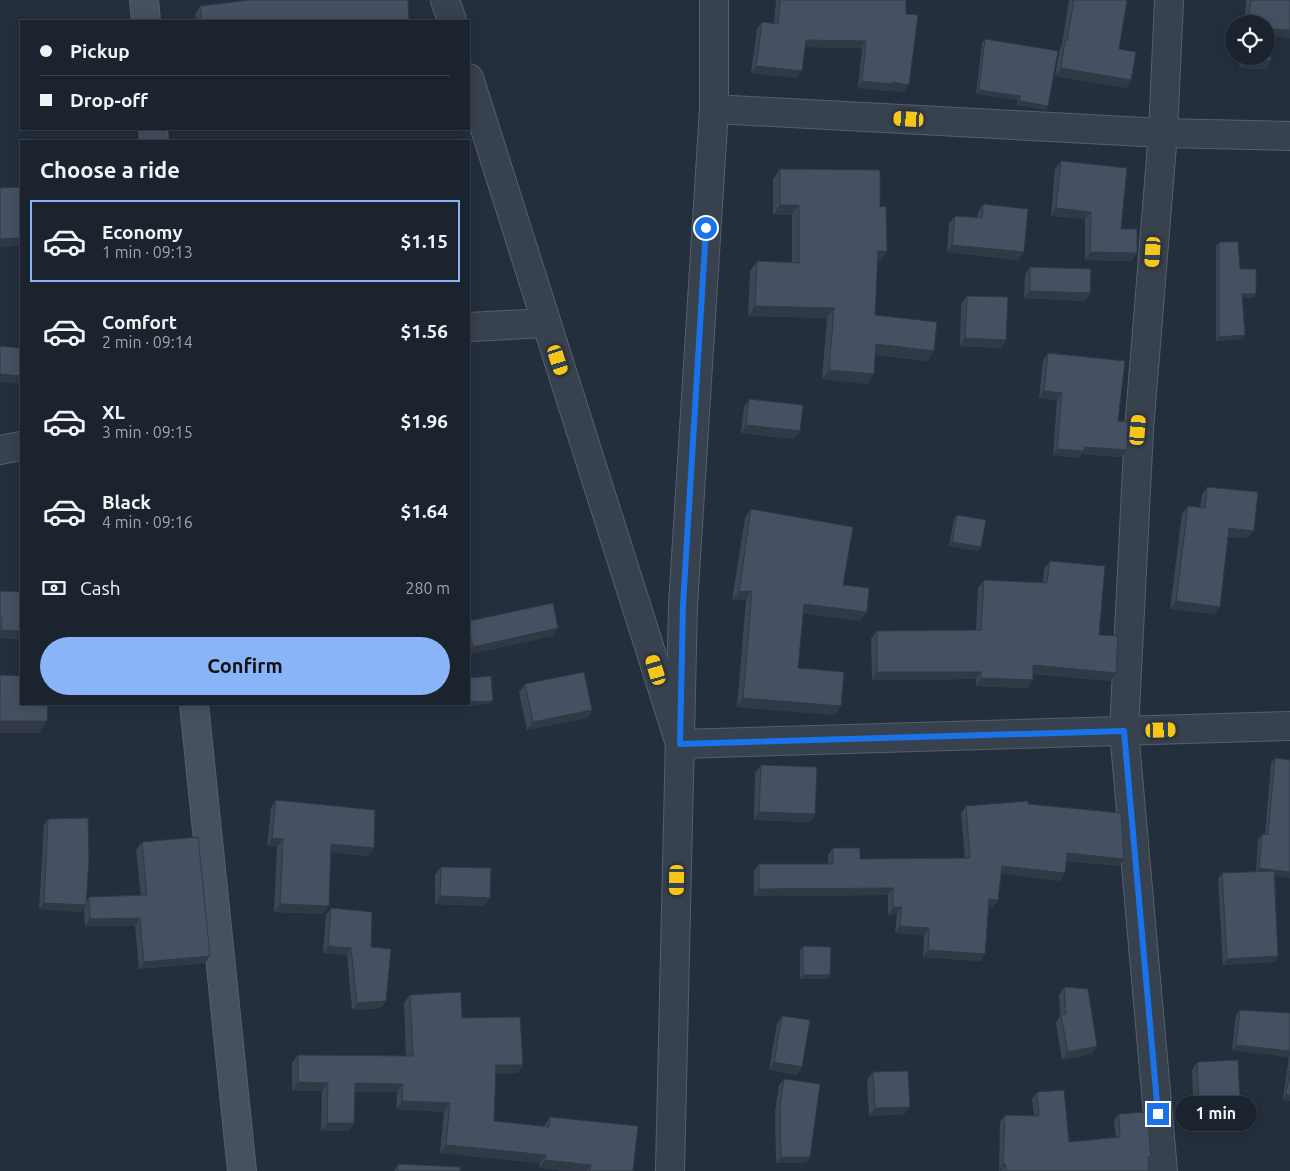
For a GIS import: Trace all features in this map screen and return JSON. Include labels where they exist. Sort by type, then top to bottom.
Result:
[{"type":"street","points":[[144,0],[146,20]]},
{"type":"street","points":[[445,0],[452,20]]},
{"type":"street","points":[[670,1171],[683,605],[714,109],[714,0]]},
{"type":"street","points":[[1162,1171],[1124,731],[1138,430],[1163,133],[1169,0]]},
{"type":"street","points":[[470,81],[680,744]]},
{"type":"street","points":[[714,109],[1163,133],[1290,136]]},
{"type":"street","points":[[470,327],[546,323]]},
{"type":"street","points":[[0,450],[20,446]]},
{"type":"street","points":[[194,705],[242,1171]]},
{"type":"street","points":[[680,744],[1290,726]]},
{"type":"building","points":[[250,0],[408,0],[409,20],[202,20],[200,6]]},
{"type":"building","points":[[780,0],[906,0],[906,14],[918,15],[909,85],[892,82],[892,84],[862,81],[866,41],[806,40],[802,71],[756,66],[762,22],[778,24]]},
{"type":"building","points":[[1074,0],[1127,0],[1119,49],[1136,52],[1131,80],[1061,68]]},
{"type":"building","points":[[1251,0],[1290,0],[1290,30],[1275,29],[1275,15],[1249,15]]},
{"type":"building","points":[[985,39],[1058,51],[1048,106],[1020,101],[1020,96],[979,90]]},
{"type":"building","points":[[1061,161],[1127,168],[1121,229],[1137,229],[1137,253],[1090,252],[1091,212],[1056,208]]},
{"type":"building","points":[[780,169],[880,170],[880,207],[886,206],[887,251],[878,251],[875,315],[937,322],[934,351],[876,344],[874,374],[829,370],[834,308],[755,306],[757,261],[799,263],[799,205],[780,205]]},
{"type":"building","points":[[20,187],[20,238],[0,239],[0,188]]},
{"type":"building","points":[[983,204],[1028,209],[1024,252],[952,245],[955,216],[982,218]]},
{"type":"building","points":[[1219,242],[1238,242],[1240,269],[1256,269],[1256,294],[1242,294],[1245,335],[1219,337]]},
{"type":"building","points":[[1030,267],[1091,269],[1090,293],[1030,291]]},
{"type":"building","points":[[967,296],[1008,297],[1006,340],[965,338]]},
{"type":"building","points":[[0,346],[20,348],[20,376],[0,374]]},
{"type":"building","points":[[1048,353],[1125,361],[1118,421],[1128,422],[1127,450],[1084,447],[1084,451],[1057,449],[1062,393],[1044,391]]},
{"type":"building","points":[[749,399],[803,405],[800,431],[746,425]]},
{"type":"building","points":[[1207,487],[1258,492],[1254,531],[1229,528],[1220,607],[1176,601],[1188,506],[1205,508]]},
{"type":"building","points":[[751,509],[853,527],[843,585],[869,588],[867,612],[804,604],[798,668],[844,672],[841,706],[743,698],[752,591],[739,592]]},
{"type":"building","points":[[957,515],[986,520],[981,547],[952,542]]},
{"type":"building","points":[[1050,561],[1105,566],[1099,635],[1118,636],[1116,673],[1033,665],[1033,680],[981,678],[981,672],[877,672],[877,631],[981,630],[984,580],[1047,583]]},
{"type":"building","points":[[0,591],[20,592],[20,631],[1,630],[2,618],[0,618]]},
{"type":"building","points":[[553,603],[558,628],[473,647],[470,634],[470,621]]},
{"type":"building","points":[[584,672],[592,710],[533,722],[525,684]]},
{"type":"building","points":[[0,675],[20,676],[20,705],[48,705],[47,721],[0,721]]},
{"type":"building","points":[[491,676],[493,701],[470,702],[470,678]]},
{"type":"building","points":[[1275,758],[1290,760],[1290,872],[1259,868],[1262,834],[1268,835]]},
{"type":"building","points":[[761,765],[817,767],[815,814],[759,812]]},
{"type":"building","points":[[276,800],[375,810],[374,848],[331,844],[329,906],[280,904],[283,839],[272,838]]},
{"type":"building","points":[[1028,801],[1028,804],[1121,813],[1124,859],[1067,853],[1065,873],[1002,866],[998,900],[989,899],[985,954],[928,950],[929,928],[900,926],[902,907],[893,907],[893,888],[759,889],[759,864],[833,864],[833,848],[860,848],[860,859],[970,858],[966,806]]},
{"type":"building","points":[[88,818],[89,859],[86,905],[44,903],[48,819]]},
{"type":"building","points":[[198,837],[210,956],[144,962],[140,918],[90,919],[89,897],[147,895],[142,842]]},
{"type":"building","points":[[441,867],[491,868],[490,898],[440,896]]},
{"type":"building","points":[[1274,871],[1278,956],[1227,959],[1222,873]]},
{"type":"building","points":[[331,908],[372,912],[371,947],[391,949],[386,1001],[357,1003],[351,948],[328,946]]},
{"type":"building","points":[[803,946],[831,947],[830,975],[803,975]]},
{"type":"building","points":[[1064,987],[1088,989],[1097,1046],[1068,1052],[1061,1015],[1066,1014]]},
{"type":"building","points":[[461,992],[462,1018],[520,1017],[523,1065],[496,1065],[494,1121],[549,1127],[550,1117],[638,1126],[633,1171],[590,1171],[591,1165],[545,1160],[546,1155],[446,1145],[450,1103],[402,1101],[403,1084],[355,1083],[354,1123],[327,1123],[328,1083],[298,1082],[298,1055],[413,1056],[410,995]]},
{"type":"building","points":[[1240,1010],[1290,1013],[1290,1051],[1236,1045]]},
{"type":"building","points":[[782,1016],[810,1020],[802,1067],[774,1062]]},
{"type":"building","points":[[1238,1060],[1240,1104],[1199,1106],[1197,1062]]},
{"type":"building","points":[[908,1071],[910,1107],[875,1108],[873,1072]]},
{"type":"building","points":[[1290,1071],[1290,1095],[1286,1094]]},
{"type":"building","points":[[784,1079],[820,1084],[810,1157],[781,1157],[780,1105]]},
{"type":"building","points":[[1064,1090],[1069,1142],[1120,1137],[1119,1114],[1147,1112],[1151,1157],[1148,1157],[1149,1171],[1006,1171],[1006,1164],[1003,1164],[1005,1115],[1039,1116],[1037,1092]]},
{"type":"building","points":[[398,1164],[460,1167],[460,1171],[398,1171]]},
{"type":"route","points":[[706,228],[683,605],[680,744],[1124,731],[1158,1114]]}]
